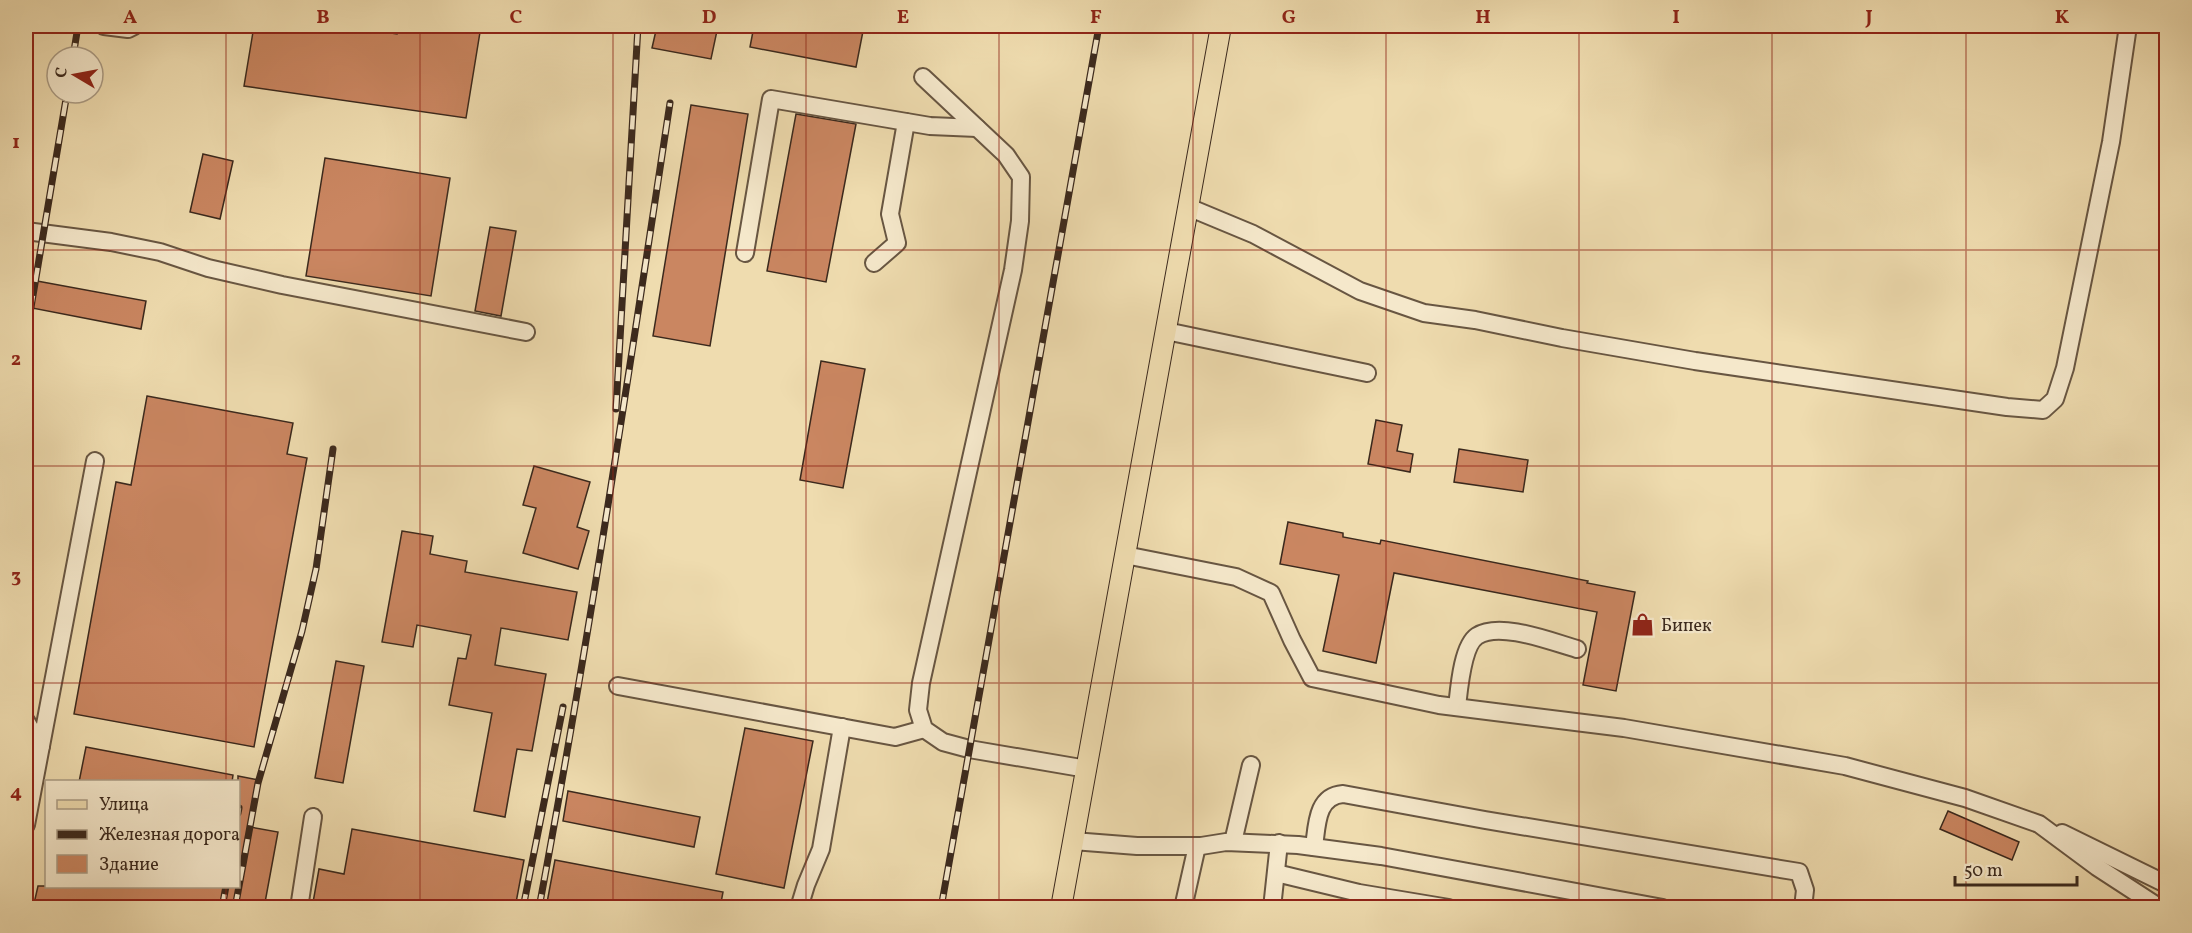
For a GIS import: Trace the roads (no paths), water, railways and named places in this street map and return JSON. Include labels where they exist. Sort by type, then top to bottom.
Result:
[{"type":"main road","points":[[1061,908],[1221,26]]},
{"type":"street","points":[[104,26],[128,29],[134,26]]},
{"type":"street","points":[[1188,207],[1253,234],[1360,291],[1424,313],[1475,320],[1695,361],[2007,408],[2043,410],[2055,399],[2065,368],[2111,142],[2128,26]]},
{"type":"street","points":[[923,77],[1006,155],[1021,177],[1020,221],[1013,270],[921,683],[918,710],[924,729],[943,742],[969,749],[1087,769]]},
{"type":"street","points":[[745,253],[771,99],[930,126],[977,128]]},
{"type":"street","points":[[874,263],[897,243],[890,214],[906,122]]},
{"type":"street","points":[[26,231],[111,242],[160,252],[208,268],[282,285],[526,332]]},
{"type":"street","points":[[1166,331],[1367,373]]},
{"type":"street","points":[[26,825],[95,461]]},
{"type":"street","points":[[1125,555],[1236,577],[1271,592],[1312,678],[1439,705],[1624,728],[1845,766],[1965,798],[2039,824],[2081,841],[2166,884]]},
{"type":"street","points":[[1457,707],[1461,675],[1470,645],[1476,636],[1491,631],[1510,631],[1577,649]]},
{"type":"street","points":[[618,686],[895,737],[924,729]]},
{"type":"street","points":[[26,721],[41,746]]},
{"type":"street","points":[[799,908],[821,849],[842,727]]},
{"type":"street","points":[[1233,842],[1251,765]]},
{"type":"street","points":[[1314,847],[1318,818],[1323,803],[1332,795],[1351,795],[1485,820],[1799,872],[1805,890],[1803,908]]},
{"type":"street","points":[[299,908],[313,817]]},
{"type":"street","points":[[2039,824],[2097,867],[2160,908]]},
{"type":"street","points":[[1073,841],[1137,846],[1197,846],[1233,842],[1280,843],[1381,856],[1663,908]]},
{"type":"street","points":[[1272,908],[1280,843]]},
{"type":"street","points":[[1183,908],[1197,846]]},
{"type":"street","points":[[1276,873],[1359,892],[1449,908]]},
{"type":"railway","points":[[75,45],[78,26]]},
{"type":"railway","points":[[616,409],[638,26]]},
{"type":"railway","points":[[941,908],[1099,26]]},
{"type":"railway","points":[[539,908],[592,606],[670,103]]},
{"type":"railway","points":[[26,337],[65,105]]},
{"type":"railway","points":[[240,881],[258,783],[302,631],[316,569],[333,449]]},
{"type":"railway","points":[[523,908],[563,707]]},
{"type":"railway","points":[[222,908],[226,888]]},
{"type":"railway","points":[[235,908],[239,888]]},
{"type":"place","name":"Бипек","points":[[1643,625]]}]
